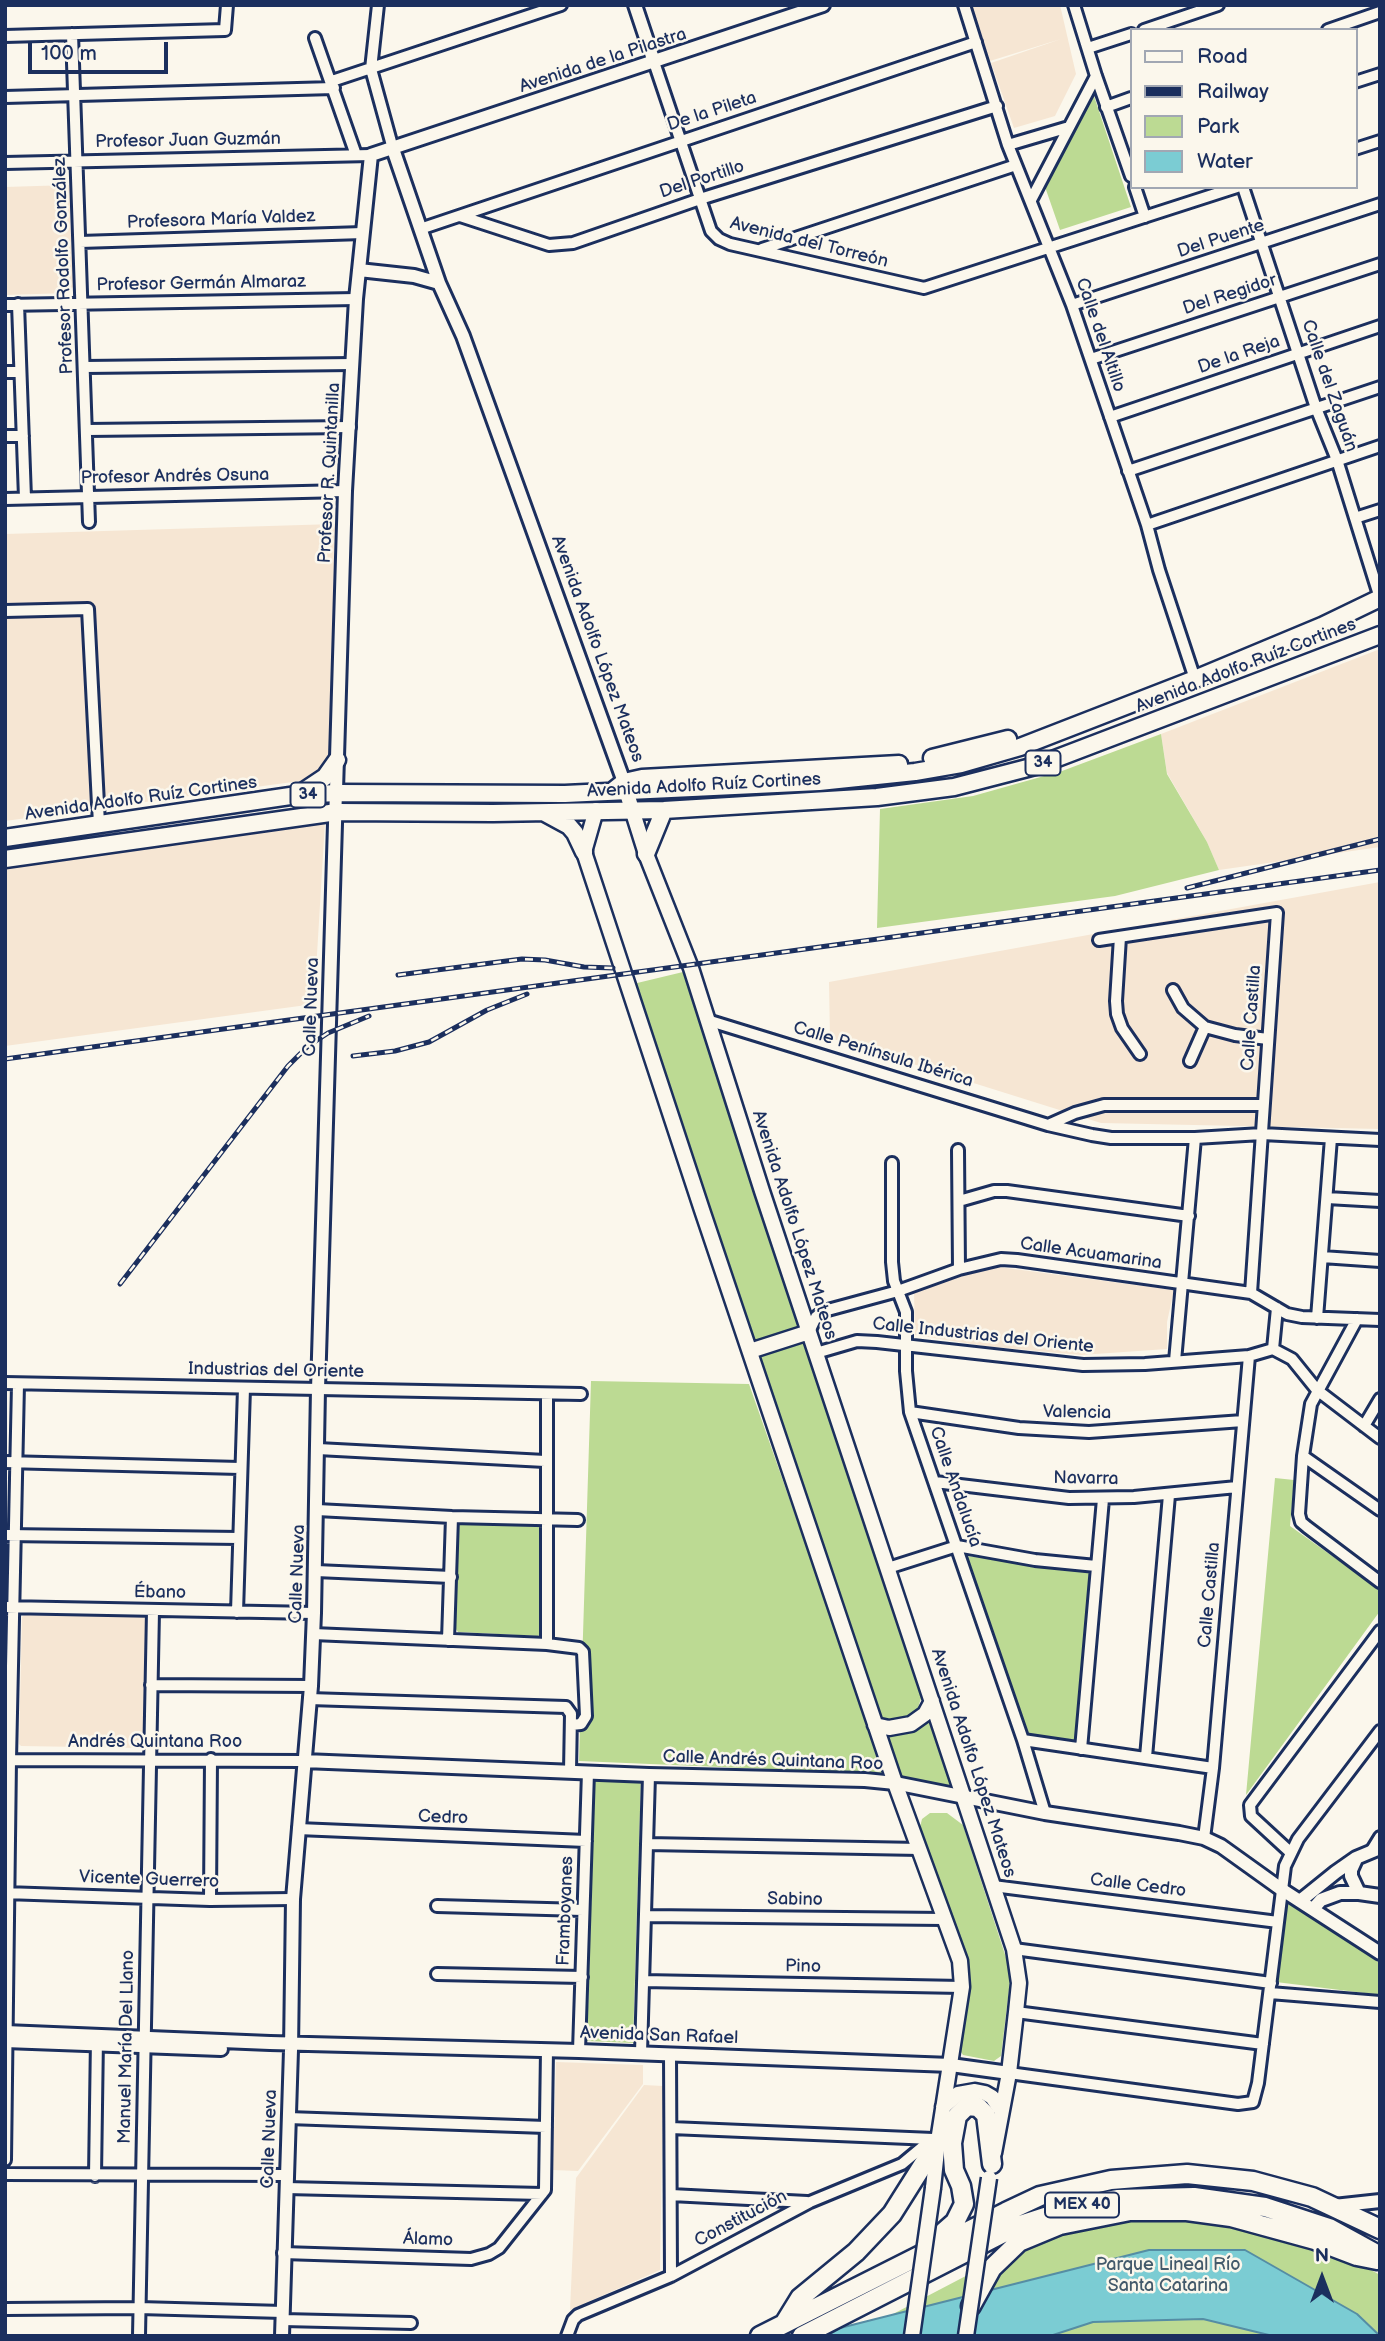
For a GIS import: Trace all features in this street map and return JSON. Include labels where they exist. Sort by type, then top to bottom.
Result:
[{"type":"highway","points":[[918,2256],[955,2222],[962,2209],[964,2199],[954,2170],[952,2143],[957,2116],[967,2106],[978,2106],[986,2115],[990,2171]]},
{"type":"highway","points":[[783,2324],[800,2298],[856,2252],[892,2214],[936,2139]]},
{"type":"highway","name":"MEX 40","points":[[760,2336],[1040,2196],[1075,2187],[1135,2177],[1187,2174],[1229,2177],[1283,2188],[1334,2206],[1380,2229]]},
{"type":"highway","name":"MEX 40","points":[[802,2336],[1017,2226],[1082,2205],[1117,2199],[1194,2197],[1265,2207],[1329,2228],[1380,2258]]},
{"type":"highway","points":[[971,2306],[1004,2253],[1019,2242],[1060,2225],[1141,2210],[1201,2212],[1248,2221],[1303,2236],[1357,2256],[1380,2258]]},
{"type":"main road","name":"Avenida Adolfo Ruíz Cortines","points":[[5,838],[297,795],[486,795],[621,784],[863,779],[961,764],[1020,747],[1192,680],[1322,626],[1380,598]]},
{"type":"main road","name":"Avenida Adolfo Ruíz Cortines","points":[[5,859],[337,812],[664,810],[877,797],[954,788],[1039,765],[1380,635]]},
{"type":"main road","name":"Avenida Adolfo Ruíz Cortines","points":[[621,784],[642,778],[859,768],[913,762],[1016,737],[1161,682],[1192,680]]},
{"type":"main road","points":[[297,795],[317,784],[337,760]]},
{"type":"main road","name":"Avenida Adolfo López Mateos","points":[[621,784],[634,810],[646,854],[691,968],[1014,1949],[1019,1983],[1009,2073],[990,2171],[966,2336]]},
{"type":"main road","points":[[584,852],[596,810],[621,784]]},
{"type":"main road","points":[[646,854],[664,810]]},
{"type":"main road","points":[[542,812],[569,826],[584,852],[875,1725],[960,1961],[962,1987],[951,2065],[936,2139],[933,2188],[912,2336]]},
{"type":"main road","points":[[750,1351],[809,1332]]},
{"type":"main road","points":[[875,1725],[889,1728],[911,1724],[925,1714],[932,1701]]},
{"type":"main road","points":[[943,2107],[958,2094],[975,2091],[992,2098],[1001,2110]]},
{"type":"street","points":[[5,36],[225,30],[227,5]]},
{"type":"street","points":[[377,5],[371,69],[393,149]]},
{"type":"street","points":[[5,97],[333,84],[561,5]]},
{"type":"street","name":"Avenida del Torreón","points":[[635,5],[699,199],[711,231],[719,239],[924,288],[1231,189]]},
{"type":"street","name":"Avenida de la Pilastra","points":[[372,155],[823,5]]},
{"type":"street","name":"Calle del Altillo","points":[[964,5],[1008,145],[1072,304],[1091,359],[1147,525],[1192,680]]},
{"type":"street","points":[[1074,5],[1106,107],[1128,158]]},
{"type":"street","points":[[1150,28],[1218,5]]},
{"type":"street","points":[[1334,28],[1380,12]]},
{"type":"street","name":"Profesor Rodolfo González","points":[[72,34],[89,522]]},
{"type":"street","points":[[1088,48],[1130,34]]},
{"type":"street","points":[[315,38],[356,155]]},
{"type":"street","name":"De la Pileta","points":[[460,216],[976,42]]},
{"type":"street","points":[[1357,81],[1380,74]]},
{"type":"street","points":[[1031,200],[1096,76]]},
{"type":"street","points":[[1106,107],[1130,98]]},
{"type":"street","name":"Del Portillo","points":[[460,216],[526,239],[557,245],[573,243],[699,199],[996,106]]},
{"type":"street","points":[[1008,145],[1069,127]]},
{"type":"street","points":[[1357,148],[1380,141]]},
{"type":"street","name":"Avenida Adolfo López Mateos","points":[[393,149],[439,284],[463,336],[621,784]]},
{"type":"street","name":"Profesor Juan Guzmán","points":[[5,163],[372,155]]},
{"type":"street","name":"Profesor R. Quintanilla","points":[[337,793],[345,491],[356,299],[372,155]]},
{"type":"street","points":[[760,250],[1016,165]]},
{"type":"street","points":[[1136,189],[1146,217]]},
{"type":"street","name":"Calle del Zaguán","points":[[1244,189],[1316,408],[1337,460],[1380,598]]},
{"type":"street","name":"Del Puente","points":[[1072,304],[1380,204]]},
{"type":"street","points":[[420,229],[460,216]]},
{"type":"street","name":"Profesora María Valdez","points":[[80,242],[363,233]]},
{"type":"street","name":"Del Regidor","points":[[1091,359],[1380,264]]},
{"type":"street","points":[[359,270],[414,276],[439,284]]},
{"type":"street","name":"Profesor Germán Almaraz","points":[[5,305],[356,299]]},
{"type":"street","points":[[18,304],[25,498]]},
{"type":"street","name":"De la Reja","points":[[1110,417],[1380,326]]},
{"type":"street","points":[[85,367],[353,364]]},
{"type":"street","points":[[5,372],[20,372]]},
{"type":"street","points":[[1128,471],[1380,387]]},
{"type":"street","points":[[87,430],[350,427]]},
{"type":"street","points":[[5,436],[23,436]]},
{"type":"street","points":[[1147,525],[1380,446]]},
{"type":"street","name":"Profesor Andrés Osuna","points":[[5,499],[345,491]]},
{"type":"street","points":[[1355,518],[1380,510]]},
{"type":"street","points":[[5,611],[88,609],[99,824]]},
{"type":"street","name":"Calle Nueva","points":[[282,2336],[293,1899],[310,1692],[316,1571],[317,1389],[337,793]]},
{"type":"street","name":"Calle Castilla","points":[[1120,937],[1278,913],[1251,1293]]},
{"type":"street","points":[[1099,940],[1120,937],[1117,1014],[1122,1028],[1140,1054]]},
{"type":"street","points":[[1173,989],[1183,1008],[1205,1027],[1235,1035],[1268,1039]]},
{"type":"street","name":"Calle Península Ibérica","points":[[707,1020],[1048,1125],[1111,1138],[1195,1138],[1262,1134],[1380,1140]]},
{"type":"street","points":[[1190,1060],[1205,1027]]},
{"type":"street","points":[[1048,1125],[1075,1113],[1104,1105],[1263,1105]]},
{"type":"street","points":[[1175,1361],[1195,1138]]},
{"type":"street","points":[[1317,1318],[1331,1138]]},
{"type":"street","points":[[958,1150],[959,1269]]},
{"type":"street","name":"Calle Andalucía","points":[[892,1163],[892,1262],[906,1312],[906,1371],[910,1412],[1023,1741],[1045,1813]]},
{"type":"street","points":[[959,1200],[994,1191],[1007,1191],[1189,1216]]},
{"type":"street","points":[[1327,1198],[1380,1201]]},
{"type":"street","points":[[1322,1257],[1380,1261]]},
{"type":"street","name":"Calle Acuamarina","points":[[809,1332],[816,1317],[824,1311],[898,1291],[987,1261],[1017,1260],[1251,1293],[1287,1314],[1380,1320]]},
{"type":"street","points":[[1277,1307],[1273,1349],[1292,1359],[1317,1390],[1380,1438]]},
{"type":"street","points":[[1357,1319],[1317,1390],[1308,1418],[1299,1514],[1301,1522],[1380,1582]]},
{"type":"street","name":"Calle Industrias del Oriente","points":[[816,1353],[857,1341],[1083,1366],[1249,1356],[1273,1349]]},
{"type":"street","name":"Calle Castilla","points":[[1204,1838],[1213,1768],[1249,1356]]},
{"type":"street","name":"Industrias del Oriente","points":[[5,1383],[581,1394]]},
{"type":"street","points":[[5,2160],[11,1462],[18,1384]]},
{"type":"street","points":[[237,1612],[244,1388]]},
{"type":"street","points":[[547,1395],[547,1644]]},
{"type":"street","points":[[1364,1426],[1380,1399]]},
{"type":"street","name":"Valencia","points":[[910,1412],[1019,1428],[1089,1432],[1243,1421]]},
{"type":"street","points":[[318,1449],[545,1461]]},
{"type":"street","points":[[1303,1456],[1380,1510]]},
{"type":"street","points":[[11,1462],[240,1468]]},
{"type":"street","name":"Navarra","points":[[935,1482],[1040,1496],[1103,1499],[1237,1487]]},
{"type":"street","points":[[1146,1757],[1169,1495]]},
{"type":"street","points":[[1081,1749],[1103,1499]]},
{"type":"street","points":[[317,1510],[578,1520]]},
{"type":"street","points":[[448,1640],[452,1517]]},
{"type":"street","points":[[10,1535],[239,1538]]},
{"type":"street","points":[[888,1568],[957,1546],[1035,1560],[1096,1566]]},
{"type":"street","points":[[316,1571],[451,1577]]},
{"type":"street","name":"Ébano","points":[[9,1607],[314,1613]]},
{"type":"street","name":"Manuel María Del Llano","points":[[139,2336],[153,1611]]},
{"type":"street","points":[[1290,1852],[1251,1816],[1250,1805],[1380,1631]]},
{"type":"street","points":[[313,1634],[547,1644],[579,1648],[583,1652],[586,1716],[581,1724],[571,1725]]},
{"type":"street","points":[[151,1685],[566,1707],[570,1710],[571,1725],[570,1771]]},
{"type":"street","points":[[1009,2073],[1238,2104],[1252,2102],[1256,2096],[1271,1988],[1281,1889],[1290,1852],[1380,1731]]},
{"type":"street","points":[[1023,1741],[1213,1768]]},
{"type":"street","points":[[210,1900],[211,1759]]},
{"type":"street","name":"Andrés Quintana Roo","points":[[8,1760],[304,1761]]},
{"type":"street","name":"Calle Andrés Quintana Roo","points":[[304,1761],[649,1775],[819,1778],[895,1783],[965,1799],[1204,1838],[1237,1856],[1281,1889],[1380,1953]]},
{"type":"street","name":"Framboyanes","points":[[579,2050],[589,1772]]},
{"type":"street","points":[[641,2053],[649,1775]]},
{"type":"street","name":"Cedro","points":[[298,1829],[586,1841]]},
{"type":"street","points":[[1300,1901],[1356,1858],[1376,1849],[1380,1836]]},
{"type":"street","points":[[648,1844],[920,1849]]},
{"type":"street","points":[[1356,1858],[1350,1870],[1359,1893]]},
{"type":"street","name":"Calle Cedro","points":[[993,1886],[1278,1922]]},
{"type":"street","name":"Vicente Guerrero","points":[[7,1893],[210,1900],[293,1899]]},
{"type":"street","points":[[1313,1909],[1329,1895],[1359,1893],[1380,1896]]},
{"type":"street","points":[[437,1906],[583,1910]]},
{"type":"street","name":"Sabino","points":[[645,1916],[944,1919]]},
{"type":"street","points":[[1014,1949],[1380,2002]]},
{"type":"street","points":[[437,1974],[582,1977]]},
{"type":"street","name":"Pino","points":[[643,1981],[962,1987]]},
{"type":"street","points":[[1016,2012],[1263,2044]]},
{"type":"street","name":"Avenida San Rafael","points":[[6,2037],[291,2047],[308,2044],[579,2050],[951,2065],[1009,2073]]},
{"type":"street","points":[[95,2176],[97,2039]]},
{"type":"street","points":[[5,2174],[286,2181],[542,2194],[546,2178],[547,2050]]},
{"type":"street","points":[[670,2054],[671,2276]]},
{"type":"street","points":[[288,2118],[547,2127]]},
{"type":"street","points":[[671,2128],[936,2139]]},
{"type":"street","name":"Constitución","points":[[567,2336],[573,2320],[578,2315],[671,2276],[810,2202],[902,2164],[936,2139]]},
{"type":"street","name":"Álamo","points":[[284,2253],[480,2258],[499,2248],[542,2194]]},
{"type":"street","points":[[671,2195],[810,2202]]},
{"type":"street","points":[[1334,2206],[1380,2201]]},
{"type":"street","points":[[5,2309],[139,2308],[411,2323]]},
{"type":"shaded area","points":[[970,5],[1060,5],[1076,74],[1055,116],[1014,128],[991,63],[1061,39],[990,61]]},
{"type":"shaded area","points":[[69,185],[73,287],[69,293],[5,295],[5,187]]},
{"type":"shaded area","points":[[335,524],[329,759],[323,772],[300,781],[5,821],[5,534]]},
{"type":"shaded area","points":[[1380,649],[1380,847],[1219,870],[1207,842],[1167,773],[1161,734]]},
{"type":"shaded area","points":[[325,822],[314,1004],[5,1046],[5,868]]},
{"type":"shaded area","points":[[1380,882],[1380,1129],[1101,1123],[830,1038],[829,982]]},
{"type":"shaded area","points":[[991,1266],[1174,1290],[1167,1322],[1167,1349],[1081,1355],[984,1346],[915,1335],[914,1292]]},
{"type":"shaded area","points":[[26,1613],[146,1617],[143,1744],[140,1748],[19,1744],[22,1617]]},
{"type":"shaded area","points":[[556,2062],[643,2065],[643,2084],[578,2171],[553,2170]]},
{"type":"shaded area","points":[[644,2085],[663,2086],[660,2270],[570,2310],[576,2178]]},
{"type":"green space","points":[[1093,93],[1131,207],[1060,230],[1044,184]]},
{"type":"green space","points":[[1161,734],[1167,774],[1207,842],[1219,870],[1115,896],[877,928],[880,809],[973,796],[1062,771]]},
{"type":"green space","points":[[683,972],[801,1331],[754,1344],[633,984]]},
{"type":"green space","points":[[806,1342],[923,1692],[916,1714],[908,1721],[895,1723],[885,1720],[878,1713],[758,1357]]},
{"type":"green space","points":[[591,1381],[749,1384],[886,1774],[579,1761]]},
{"type":"green space","points":[[1275,1478],[1294,1480],[1290,1526],[1380,1590],[1380,1611],[1246,1795]]},
{"type":"green space","points":[[462,1520],[540,1524],[544,1529],[542,1633],[538,1636],[458,1632],[455,1628],[458,1524]]},
{"type":"green space","points":[[967,1556],[1091,1571],[1076,1740],[1026,1734]]},
{"type":"green space","points":[[932,1717],[958,1792],[899,1777],[881,1732],[913,1733]]},
{"type":"green space","points":[[595,1776],[641,1778],[633,2043],[587,2041]]},
{"type":"green space","points":[[930,1813],[947,1813],[963,1825],[1011,1973],[1001,2056],[994,2061],[963,2055],[959,2049],[968,1974],[919,1831],[922,1819]]},
{"type":"green space","points":[[1286,1902],[1377,1961],[1380,1965],[1380,1995],[1276,1982]]},
{"type":"green space","name":"Parque Lineal Río Santa Catarina","points":[[1147,2216],[1221,2216],[1359,2263],[1380,2275],[1380,2336],[851,2336],[1025,2245],[1063,2231]]},
{"type":"water","points":[[1149,2250],[1245,2250],[1357,2314],[1380,2336],[1273,2336],[1203,2319],[1093,2322],[1050,2336],[827,2336],[840,2328]]},
{"type":"railway","points":[[1187,888],[1380,839]]},
{"type":"railway","points":[[5,1059],[1380,870]]},
{"type":"railway","points":[[398,975],[522,959],[613,968]]},
{"type":"railway","points":[[353,1056],[395,1051],[429,1042],[487,1010],[527,994]]},
{"type":"railway","points":[[120,1284],[288,1066],[308,1046],[328,1033],[369,1016]]}]
